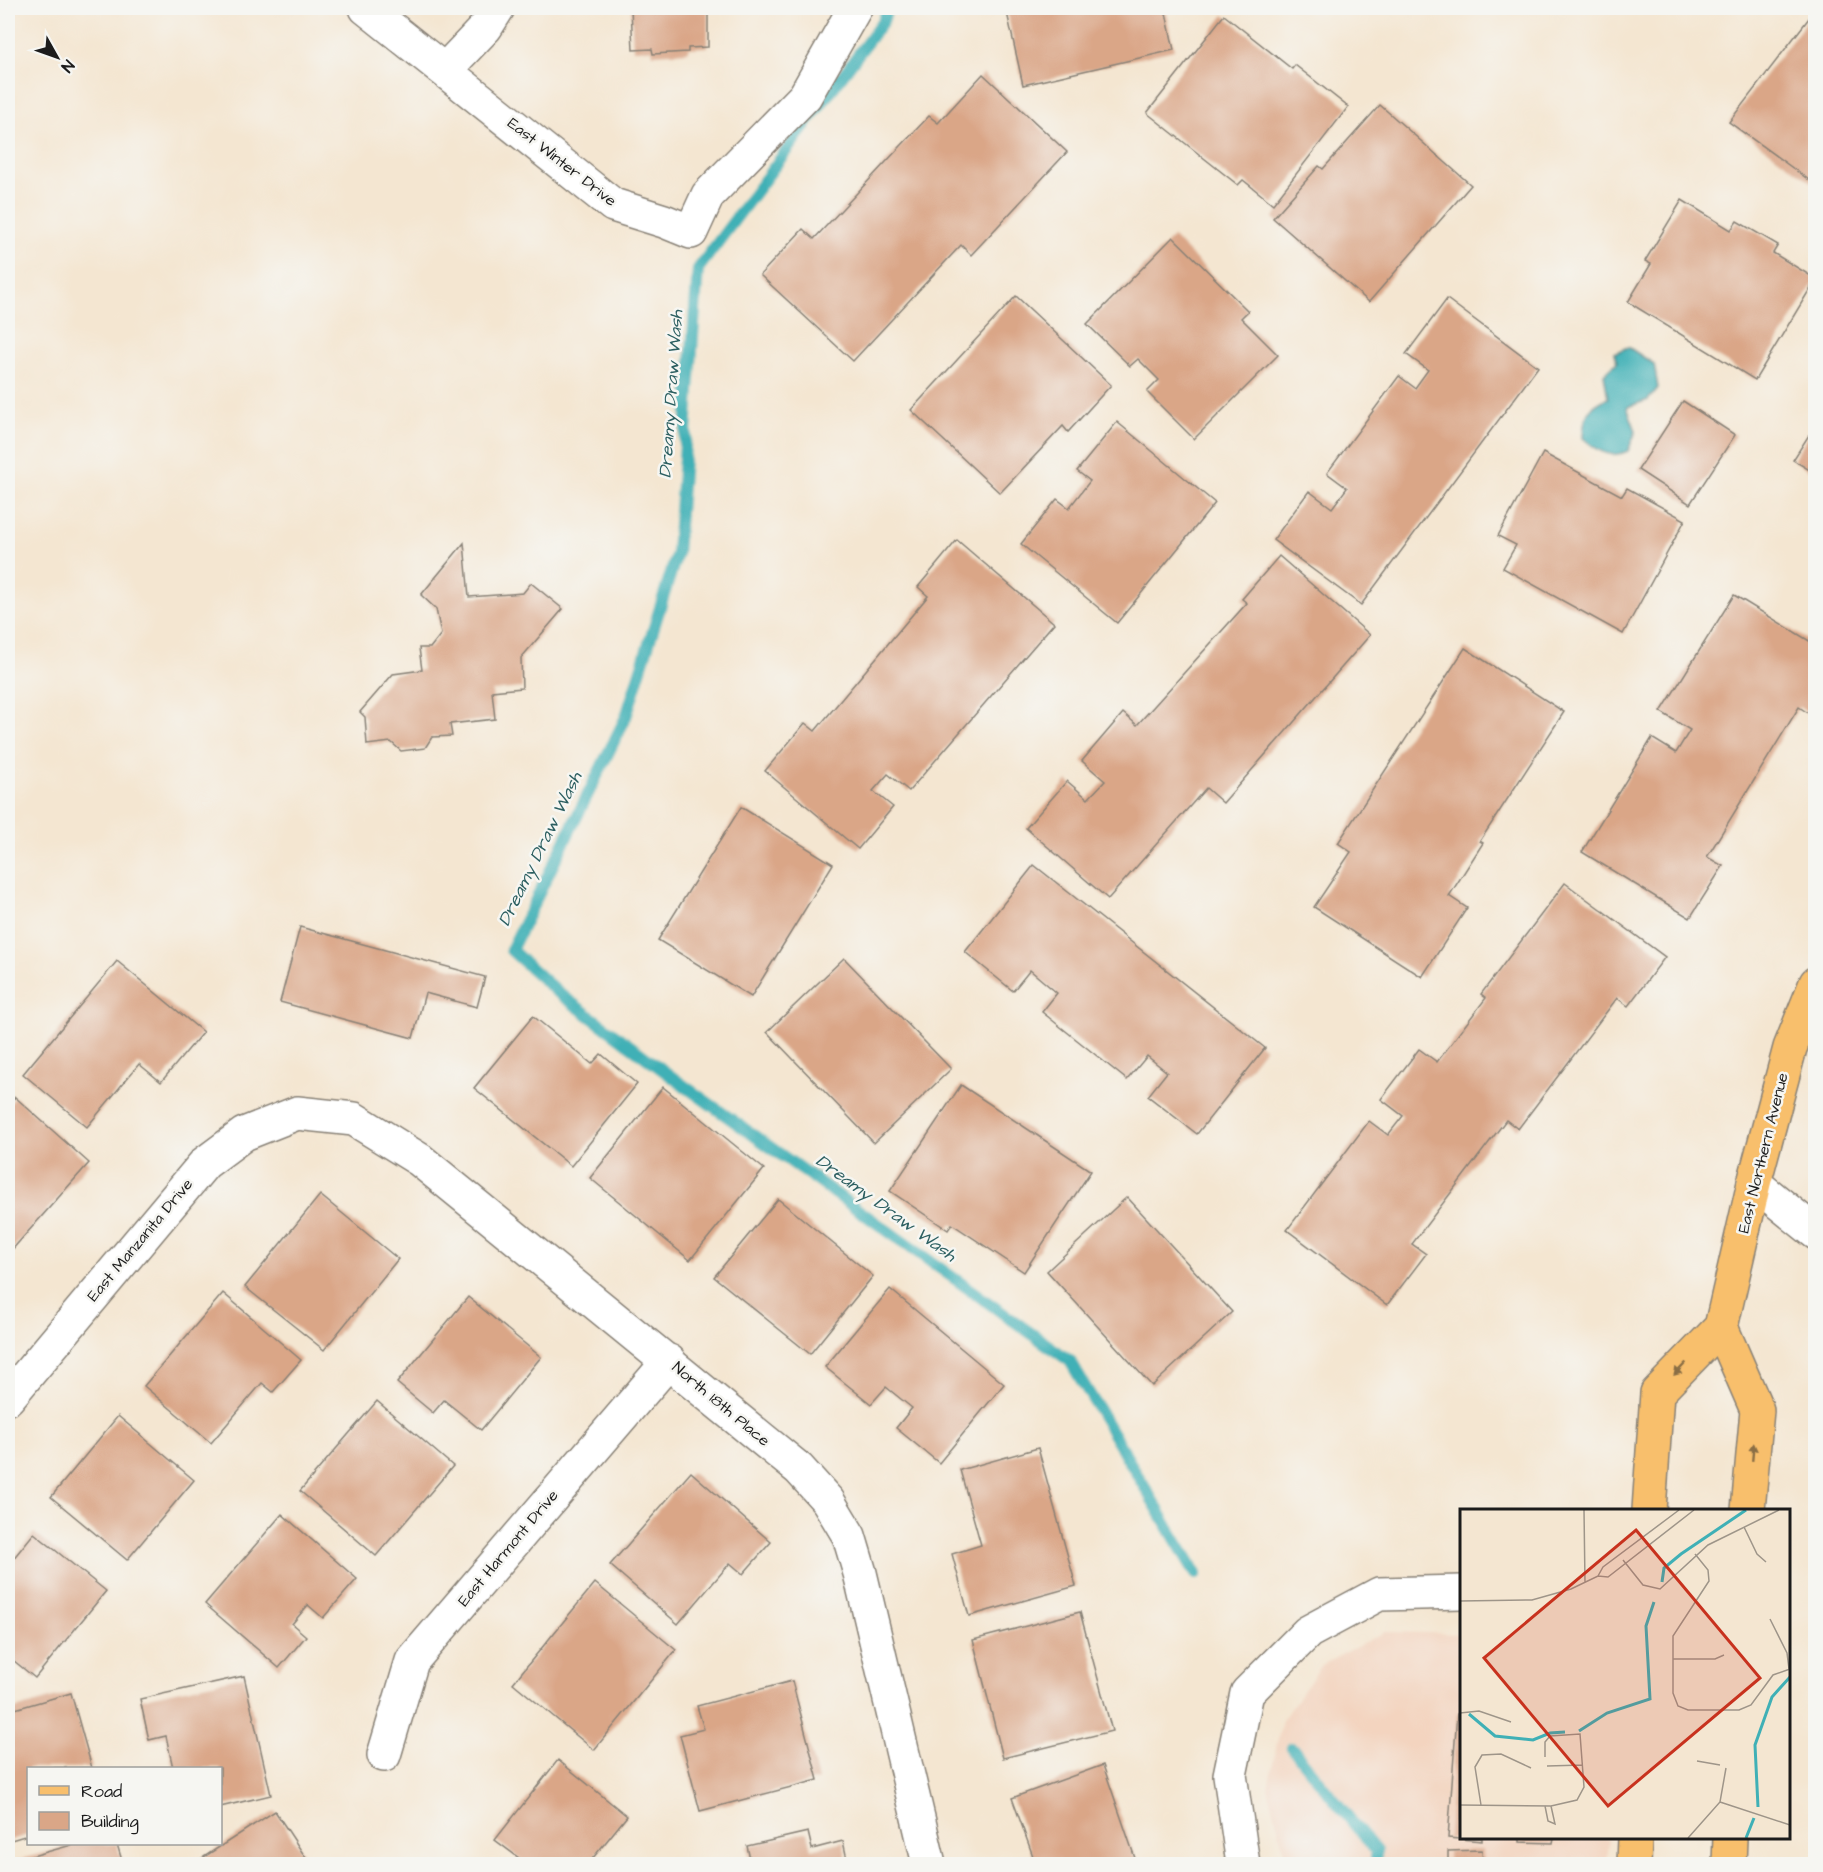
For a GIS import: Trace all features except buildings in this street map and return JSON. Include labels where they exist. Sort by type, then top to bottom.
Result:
[{"type":"main road","name":"East Northern Avenue","points":[[1721,1327],[1754,1183],[1790,1048],[1815,983]]},
{"type":"main road","points":[[1649,1509],[1657,1393],[1721,1327],[1757,1410],[1748,1509]]},
{"type":"main road","points":[[1634,1864],[1635,1839]]},
{"type":"main road","points":[[1729,1864],[1730,1839]]},
{"type":"street","name":"East Winter Drive","points":[[366,8],[613,206],[664,221],[691,232],[708,195],[805,96],[855,8]]},
{"type":"street","points":[[445,70],[486,27],[498,8]]},
{"type":"street","name":"North 18th Place","points":[[297,1113],[354,1119],[420,1160],[799,1469],[828,1501],[849,1536],[860,1573],[929,1864]]},
{"type":"street","name":"East Manzanita Drive","points":[[8,1398],[205,1163],[243,1134],[297,1113]]},
{"type":"street","points":[[1754,1183],[1815,1233]]},
{"type":"street","name":"East Harmont Drive","points":[[384,1755],[412,1660],[669,1361]]},
{"type":"street","points":[[1243,1864],[1230,1775],[1247,1693],[1308,1632],[1379,1594],[1460,1592]]},
{"type":"shaded area","points":[[1385,1632],[1460,1634],[1460,1839],[1609,1839],[1607,1864],[1287,1864],[1268,1787],[1282,1720],[1322,1665]]},
{"type":"water","points":[[1628,347],[1654,364],[1658,388],[1648,400],[1627,407],[1636,431],[1628,451],[1621,454],[1609,454],[1598,450],[1583,438],[1584,424],[1591,409],[1608,398],[1604,374],[1617,362],[1614,353]]},
{"type":"waterway","name":"Dreamy Draw Wash","points":[[887,8],[883,21],[698,269],[677,553],[626,717],[511,950],[556,991],[679,1082],[1070,1361],[1196,1574]]},
{"type":"waterway","name":"Dreamy Draw Wash","points":[[1292,1748],[1376,1851],[1376,1864]]}]
